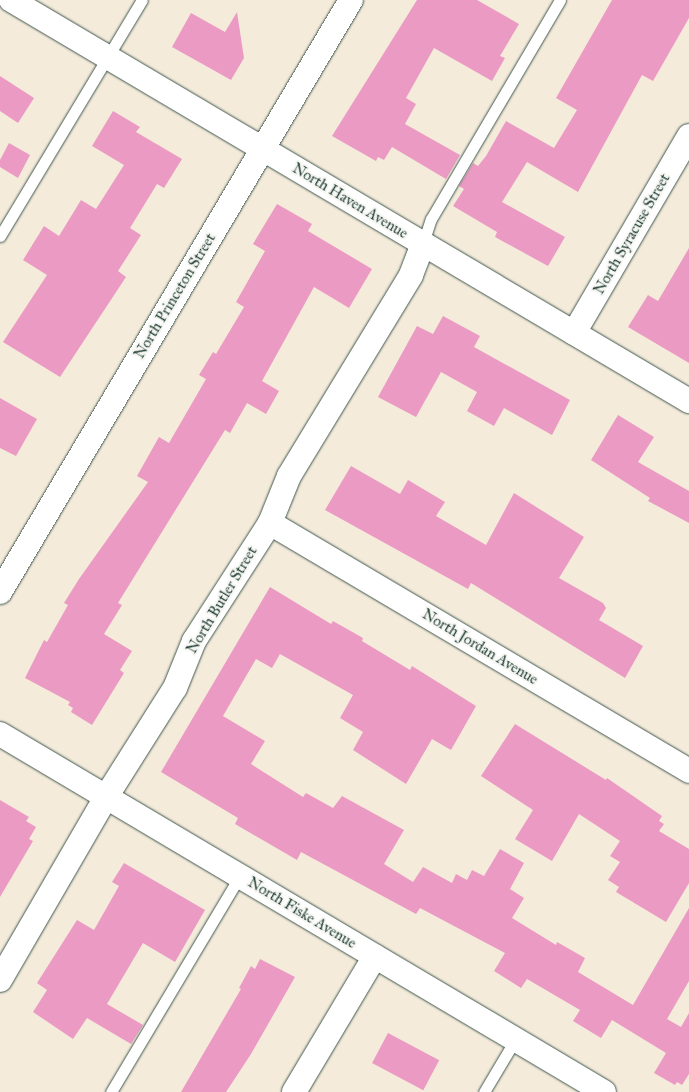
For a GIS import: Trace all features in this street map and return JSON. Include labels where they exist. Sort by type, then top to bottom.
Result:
[{"type":"street","name":"North Haven Avenue","points":[[11,0],[689,401]]},
{"type":"street","name":"North Princeton Street","points":[[0,592],[351,0]]},
{"type":"street","name":"North Syracuse Street","points":[[574,333],[689,136]]},
{"type":"street","name":"North Butler Street","points":[[0,980],[106,797],[175,688],[194,641],[270,523],[289,476],[411,275],[423,244]]},
{"type":"street","name":"North Jordan Avenue","points":[[270,523],[689,771]]},
{"type":"street","name":"North Fiske Avenue","points":[[0,734],[604,1092]]},
{"type":"street","points":[[294,1092],[375,956]]},
{"type":"lane","points":[[0,236],[142,0]]},
{"type":"lane","points":[[423,244],[431,219],[560,0]]},
{"type":"lane","points":[[110,1092],[240,876]]},
{"type":"lane","points":[[484,1092],[515,1040]]},
{"type":"building","points":[[417,0],[477,0],[519,24],[500,56],[505,58],[492,81],[434,48],[406,98],[416,104],[405,124],[460,155],[446,179],[392,147],[384,160],[378,157],[376,161],[332,136]]},
{"type":"building","points":[[612,0],[689,0],[689,18],[653,81],[642,75],[578,192],[527,162],[502,202],[565,237],[548,266],[495,237],[497,232],[453,206],[464,189],[459,186],[473,163],[478,166],[486,156],[506,121],[554,148],[577,110],[556,98]]},
{"type":"building","points":[[237,12],[244,58],[231,80],[172,47],[191,13],[225,32]]},
{"type":"building","points":[[0,76],[34,98],[18,123],[0,111]]},
{"type":"building","points":[[113,111],[140,127],[136,132],[182,159],[164,188],[157,184],[130,228],[141,235],[118,271],[126,277],[60,377],[3,342],[47,275],[23,260],[44,226],[59,236],[81,200],[96,209],[124,165],[92,146]]},
{"type":"building","points":[[9,143],[30,155],[18,178],[0,167],[0,160]]},
{"type":"building","points":[[277,204],[312,224],[308,231],[372,269],[349,308],[314,287],[262,381],[279,391],[266,414],[247,403],[230,433],[225,430],[118,603],[122,605],[104,634],[132,651],[120,670],[124,673],[92,725],[71,712],[73,708],[68,705],[70,702],[25,678],[44,640],[47,642],[68,605],[64,603],[79,579],[148,482],[137,476],[159,437],[169,443],[206,379],[199,375],[213,352],[216,354],[244,307],[236,302],[265,251],[253,244]]},
{"type":"building","points":[[689,248],[689,363],[628,327],[648,295],[658,301]]},
{"type":"building","points":[[443,316],[480,336],[474,347],[570,400],[552,435],[504,408],[494,426],[467,411],[477,392],[441,372],[416,417],[378,397],[417,326],[433,334]]},
{"type":"building","points":[[0,398],[37,419],[16,456],[0,448]]},
{"type":"building","points":[[618,415],[654,437],[638,462],[689,491],[689,523],[648,501],[650,498],[591,460]]},
{"type":"building","points":[[351,466],[400,494],[408,480],[445,502],[436,516],[486,545],[514,493],[584,537],[559,578],[603,603],[606,608],[599,620],[643,646],[625,678],[471,583],[468,589],[325,510]]},
{"type":"building","points":[[270,587],[331,624],[333,621],[363,638],[362,641],[410,670],[412,666],[476,706],[451,750],[432,739],[406,784],[353,750],[363,732],[340,718],[353,695],[280,654],[272,668],[256,659],[223,716],[265,741],[251,764],[303,797],[306,793],[333,808],[342,796],[404,830],[384,864],[413,882],[423,867],[452,883],[456,874],[467,880],[472,870],[484,876],[500,849],[524,863],[510,889],[524,898],[512,918],[556,945],[557,942],[585,958],[578,972],[633,1005],[689,908],[689,981],[667,1019],[681,1027],[689,1013],[689,1074],[682,1085],[677,1082],[675,1085],[654,1073],[666,1053],[612,1020],[601,1038],[573,1021],[580,1010],[527,979],[521,988],[494,971],[505,953],[420,908],[416,914],[301,852],[297,860],[235,824],[238,818],[161,772]]},
{"type":"building","points":[[515,724],[606,780],[607,778],[662,816],[659,821],[664,824],[659,831],[689,849],[689,883],[666,922],[616,892],[619,887],[608,880],[620,862],[610,856],[620,841],[579,814],[552,861],[515,839],[533,810],[481,776]]},
{"type":"building","points":[[0,800],[29,817],[26,821],[36,827],[29,839],[33,841],[0,897]]},
{"type":"building","points":[[124,863],[205,910],[175,962],[143,943],[107,1004],[143,1025],[131,1044],[87,1018],[73,1039],[33,1012],[47,990],[37,983],[77,920],[94,930],[119,886],[112,882]]},
{"type":"building","points":[[260,959],[295,977],[251,1054],[226,1092],[181,1092],[241,989],[239,988],[251,966],[255,969]]},
{"type":"building","points":[[388,1033],[439,1060],[423,1090],[372,1063]]}]
